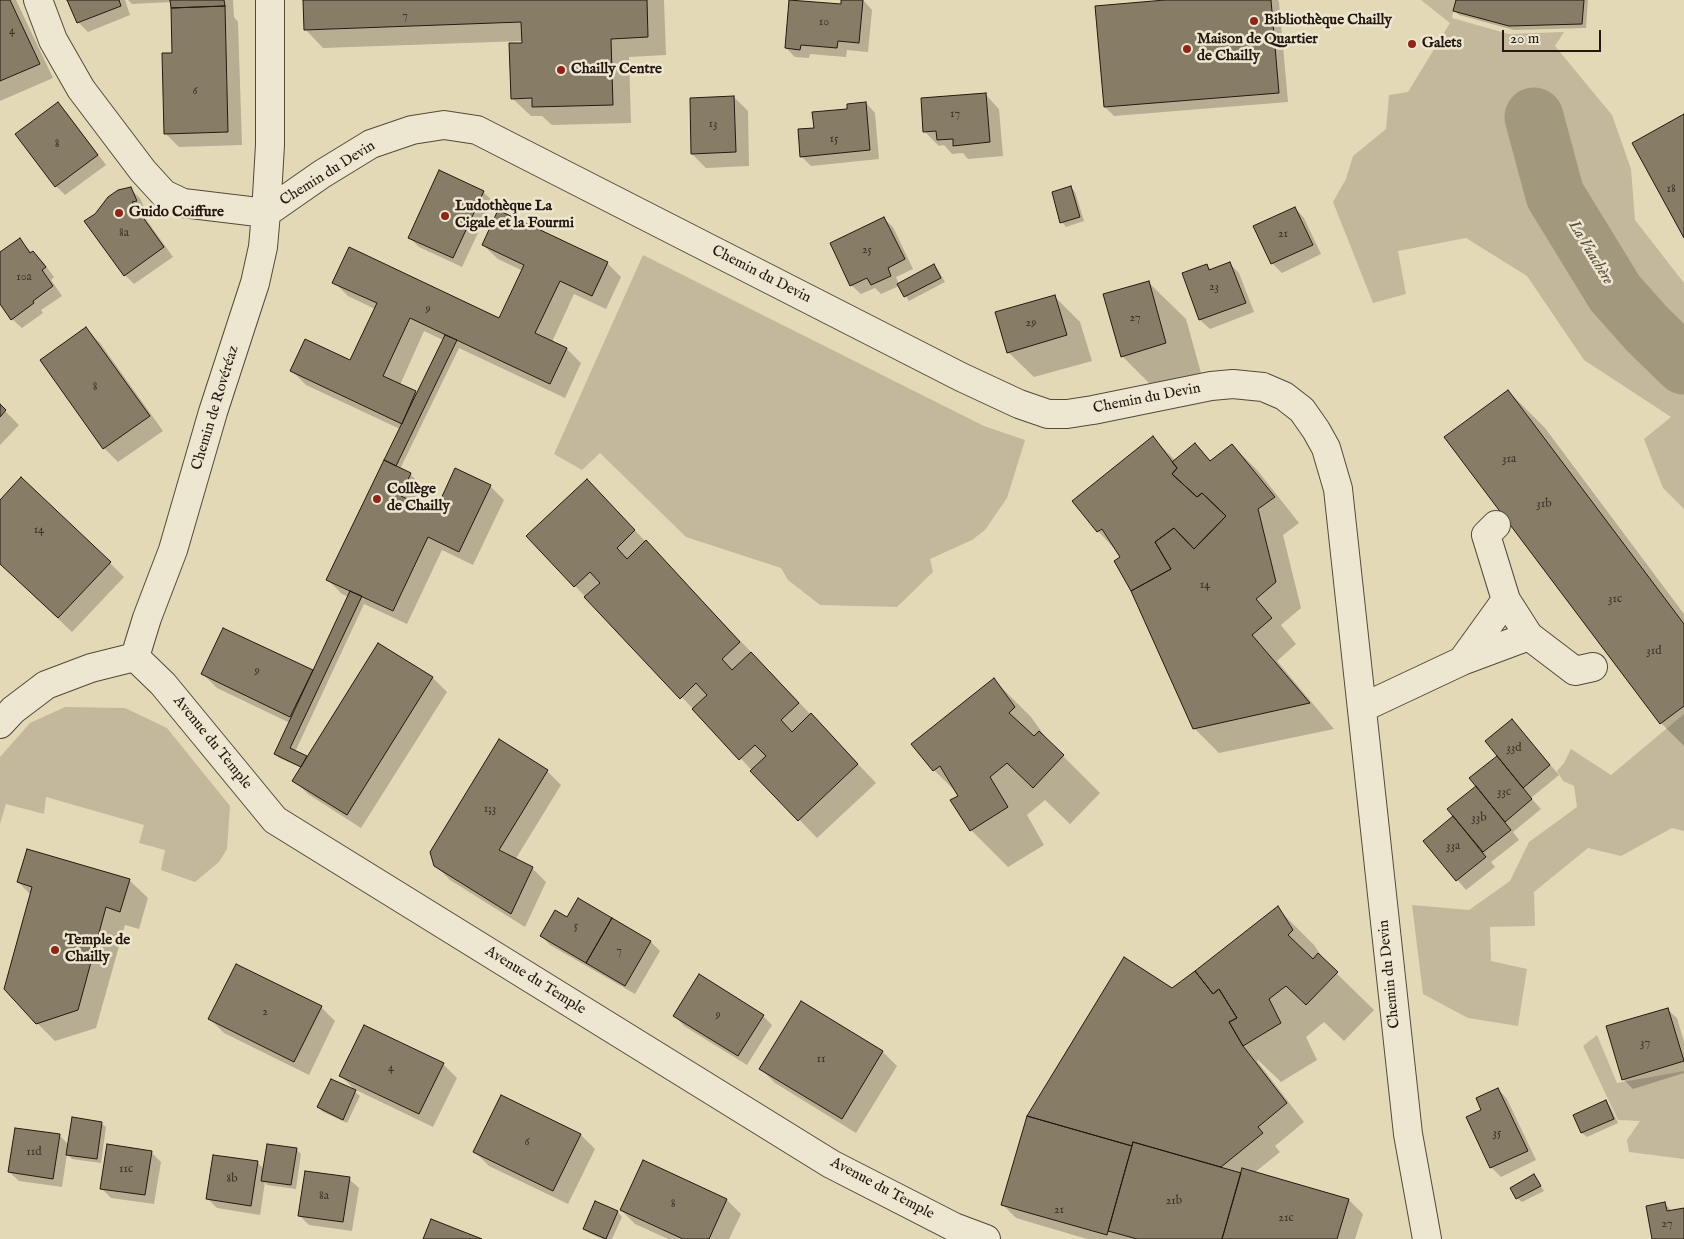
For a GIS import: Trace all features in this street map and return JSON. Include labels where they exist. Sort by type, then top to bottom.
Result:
[{"type":"street","name":"Chemin du Devin","points":[[38,0],[53,40],[81,89],[143,170],[164,194],[183,202],[266,213],[322,174],[371,144],[412,130],[444,125],[477,130],[961,377],[1008,400],[1048,414],[1093,410],[1211,386],[1233,384],[1263,387],[1284,396],[1302,410],[1326,448],[1338,489],[1408,1134],[1427,1239]]},
{"type":"street","name":"Chemin de Rovéréaz","points":[[135,656],[147,618],[173,550],[213,412],[255,283],[263,247],[270,145],[270,0]]},
{"type":"street","points":[[1496,525],[1486,535],[1506,600],[1528,636],[1575,671],[1593,667]]},
{"type":"street","points":[[1462,661],[1506,600]]},
{"type":"street","points":[[1362,708],[1462,661],[1528,636]]},
{"type":"street","points":[[0,724],[13,710],[46,685],[91,668],[135,656]]},
{"type":"street","name":"Avenue du Temple","points":[[135,656],[164,684],[275,820],[831,1164],[954,1227],[986,1239]]},
{"type":"shaded area","points":[[1421,0],[1456,0],[1452,18],[1509,34],[1564,32],[1555,46],[1612,115],[1631,169],[1635,220],[1684,283],[1684,509],[1663,488],[1644,439],[1671,417],[1584,360],[1527,276],[1466,238],[1398,251],[1406,294],[1373,303],[1333,202],[1346,179],[1353,156],[1386,129],[1389,95],[1408,92],[1450,23]]},
{"type":"shaded area","points":[[643,255],[984,426],[1025,440],[1007,498],[985,530],[972,540],[930,559],[933,572],[897,607],[820,605],[788,580],[781,568],[686,537],[600,453],[582,470],[554,454]]},
{"type":"shaded area","points":[[65,707],[125,708],[167,728],[230,806],[227,849],[219,862],[195,882],[161,870],[165,850],[139,843],[144,825],[46,797],[44,814],[6,804],[0,824],[0,757],[30,723]]},
{"type":"shaded area","points":[[1684,714],[1684,831],[1672,828],[1621,856],[1588,848],[1534,892],[1535,926],[1490,927],[1491,961],[1527,969],[1518,1026],[1468,1018],[1423,994],[1412,905],[1469,910],[1510,881],[1529,842],[1577,807],[1574,786],[1563,781],[1557,771],[1564,763],[1571,749],[1611,775]]},
{"type":"shaded area","points":[[1597,1035],[1617,1083],[1684,1071],[1684,1159],[1629,1152],[1627,1140],[1640,1121],[1618,1120],[1583,1046]]},
{"type":"building","points":[[0,0],[10,0],[40,64],[0,81]]},
{"type":"building","points":[[67,0],[119,0],[121,6],[77,23]]},
{"type":"building","points":[[170,0],[224,0],[225,6],[171,8]]},
{"type":"building","name":"Chailly Centre","points":[[303,0],[647,0],[648,37],[611,39],[613,105],[532,107],[532,98],[511,99],[509,43],[522,43],[521,22],[304,30]]},
{"type":"building","points":[[789,0],[841,4],[841,0],[863,0],[859,43],[838,41],[837,48],[801,45],[800,50],[785,48]]},
{"type":"building","name":"Maison de Quartier de Chailly","points":[[1165,0],[1271,0],[1279,93],[1104,107],[1095,6]]},
{"type":"building","points":[[1456,0],[1584,0],[1582,24],[1509,26],[1453,11]]},
{"type":"building","points":[[225,6],[228,132],[164,134],[162,53],[172,53],[171,8]]},
{"type":"building","points":[[986,93],[990,142],[953,146],[953,139],[937,140],[936,131],[923,132],[921,98]]},
{"type":"building","points":[[734,96],[736,152],[691,154],[690,98]]},
{"type":"building","points":[[58,102],[98,155],[55,187],[15,134]]},
{"type":"building","points":[[866,102],[870,150],[800,157],[798,129],[814,128],[812,112],[847,109],[847,104]]},
{"type":"building","points":[[1684,114],[1684,238],[1632,143]]},
{"type":"building","name":"Ludothèque La Cigale et la Fourmi","points":[[439,170],[484,191],[453,258],[408,238]]},
{"type":"building","points":[[1071,186],[1080,217],[1060,223],[1052,192]]},
{"type":"building","points":[[131,187],[137,201],[132,202],[164,247],[124,276],[84,221],[95,214],[108,197],[118,190]]},
{"type":"building","points":[[1295,207],[1313,245],[1271,264],[1253,226]]},
{"type":"building","points":[[498,210],[608,262],[592,296],[560,281],[535,333],[567,348],[550,384],[410,318],[383,376],[416,391],[402,424],[290,371],[305,339],[350,360],[377,303],[332,283],[349,247],[499,318],[524,265],[482,245]]},
{"type":"building","points":[[884,217],[905,259],[888,268],[891,276],[871,285],[867,278],[850,286],[830,243]]},
{"type":"building","points":[[20,238],[30,253],[33,251],[46,267],[42,270],[53,286],[11,320],[0,304],[0,252]]},
{"type":"building","points":[[1230,262],[1246,303],[1199,320],[1182,273],[1207,264],[1209,270]]},
{"type":"building","points":[[934,264],[941,278],[904,297],[897,284]]},
{"type":"building","points":[[1149,281],[1166,343],[1121,357],[1103,294]]},
{"type":"building","points":[[1055,295],[1067,335],[1007,353],[995,312]]},
{"type":"building","points":[[86,327],[150,416],[103,449],[40,360]]},
{"type":"building","points":[[445,335],[457,340],[396,466],[384,460]]},
{"type":"building","points":[[1508,390],[1684,624],[1684,706],[1660,724],[1444,437]]},
{"type":"building","points":[[0,404],[6,410],[0,417]]},
{"type":"building","points":[[1153,436],[1177,468],[1172,474],[1197,497],[1202,493],[1226,516],[1194,549],[1174,528],[1155,542],[1171,569],[1131,591],[1114,561],[1120,557],[1102,529],[1097,532],[1072,501]]},
{"type":"building","points":[[1195,443],[1210,461],[1232,444],[1275,497],[1258,509],[1276,582],[1256,599],[1272,618],[1252,635],[1310,703],[1193,729],[1131,591],[1171,569],[1155,542],[1174,528],[1194,549],[1226,516],[1202,493],[1197,497],[1172,474],[1177,468],[1172,462]]},
{"type":"building","points":[[384,460],[411,473],[401,496],[435,512],[455,468],[491,485],[459,552],[428,537],[393,611],[326,580]]},
{"type":"building","points":[[21,477],[111,562],[58,618],[0,564],[0,500]]},
{"type":"building","points":[[587,479],[635,530],[617,548],[627,559],[646,540],[740,642],[722,659],[732,670],[751,652],[799,703],[781,720],[792,732],[811,713],[858,764],[798,821],[750,771],[766,756],[755,745],[739,760],[692,709],[707,695],[696,683],[680,699],[584,597],[600,583],[590,572],[574,587],[526,536]]},
{"type":"building","points":[[350,591],[362,596],[290,748],[307,756],[301,767],[274,754]]},
{"type":"building","points":[[223,628],[313,670],[290,717],[201,674]]},
{"type":"building","points":[[378,643],[433,677],[347,815],[292,781]]},
{"type":"building","points":[[994,678],[1015,707],[1009,713],[1034,736],[1039,731],[1064,755],[1033,788],[1007,763],[990,777],[1008,807],[970,831],[950,800],[958,796],[940,766],[933,771],[911,744]]},
{"type":"building","points":[[1512,719],[1550,765],[1523,788],[1485,741]]},
{"type":"building","points":[[499,739],[548,770],[499,850],[533,867],[511,914],[434,866],[430,852]]},
{"type":"building","points":[[1497,756],[1532,799],[1505,822],[1469,778]]},
{"type":"building","points":[[1476,786],[1511,830],[1483,852],[1447,809]]},
{"type":"building","points":[[1453,816],[1486,857],[1456,881],[1423,841]]},
{"type":"building","name":"Temple de Chailly","points":[[27,849],[130,879],[120,912],[106,907],[78,1010],[36,1024],[4,989],[32,887],[17,882]]},
{"type":"building","points":[[578,898],[612,918],[586,963],[540,936],[555,910],[567,917]]},
{"type":"building","points":[[1278,906],[1293,930],[1288,935],[1313,959],[1318,953],[1338,972],[1306,1005],[1286,986],[1269,999],[1281,1023],[1243,1046],[1229,1022],[1237,1018],[1219,989],[1213,994],[1195,971]]},
{"type":"building","points":[[612,918],[651,941],[625,986],[586,963]]},
{"type":"building","points":[[1124,957],[1172,988],[1195,971],[1213,994],[1219,989],[1237,1018],[1229,1022],[1243,1046],[1287,1103],[1258,1127],[1263,1133],[1221,1167],[1133,1142],[1132,1146],[1027,1116]]},
{"type":"building","points":[[236,964],[322,1006],[294,1062],[208,1019]]},
{"type":"building","points":[[699,974],[764,1015],[738,1056],[673,1016]]},
{"type":"building","points":[[801,1001],[883,1051],[842,1119],[759,1069]]},
{"type":"building","points":[[1668,1008],[1684,1061],[1622,1080],[1606,1026]]},
{"type":"building","points":[[364,1025],[444,1063],[419,1114],[339,1076]]},
{"type":"building","points":[[331,1079],[356,1090],[343,1120],[317,1107]]},
{"type":"building","points":[[1498,1088],[1528,1151],[1490,1168],[1466,1117],[1481,1110],[1476,1098]]},
{"type":"building","points":[[501,1095],[581,1134],[553,1191],[473,1152]]},
{"type":"building","points":[[1606,1100],[1614,1119],[1581,1133],[1573,1115]]},
{"type":"building","points":[[1027,1116],[1132,1146],[1107,1235],[1001,1205]]},
{"type":"building","points":[[72,1117],[102,1122],[97,1159],[66,1155]]},
{"type":"building","points":[[15,1128],[60,1134],[53,1179],[8,1172]]},
{"type":"building","points":[[1133,1142],[1241,1173],[1222,1239],[1137,1239],[1108,1231]]},
{"type":"building","points":[[107,1144],[152,1151],[145,1195],[100,1189]]},
{"type":"building","points":[[267,1144],[297,1148],[291,1185],[261,1181]]},
{"type":"building","points":[[213,1155],[258,1161],[251,1206],[206,1199]]},
{"type":"building","points":[[643,1160],[727,1199],[709,1239],[683,1239],[620,1210]]},
{"type":"building","points":[[1242,1168],[1349,1199],[1337,1239],[1222,1239]]},
{"type":"building","points":[[305,1171],[350,1177],[343,1222],[298,1216]]},
{"type":"building","points":[[1534,1174],[1541,1186],[1516,1199],[1510,1188]]},
{"type":"building","points":[[595,1201],[618,1211],[606,1239],[583,1229]]},
{"type":"building","points":[[1665,1202],[1667,1211],[1684,1208],[1684,1239],[1652,1239],[1646,1206]]},
{"type":"building","points":[[431,1219],[482,1239],[423,1239]]},
{"type":"waterway","name":"La Vuachère","points":[[1534,117],[1555,195],[1615,293],[1647,329],[1684,365]]},
{"type":"place","name":"Bibliothèque Chailly","points":[[1254,21]]},
{"type":"place","name":"Galets","points":[[1412,44]]},
{"type":"place","name":"Maison de Quartier de Chailly","points":[[1187,49]]},
{"type":"place","name":"Chailly Centre","points":[[561,70]]},
{"type":"place","name":"Guido Coiffure","points":[[119,213]]},
{"type":"place","name":"Ludothèque La Cigale et la Fourmi","points":[[445,216]]},
{"type":"place","name":"Collège de Chailly","points":[[377,499]]},
{"type":"place","name":"Temple de Chailly","points":[[55,950]]}]
